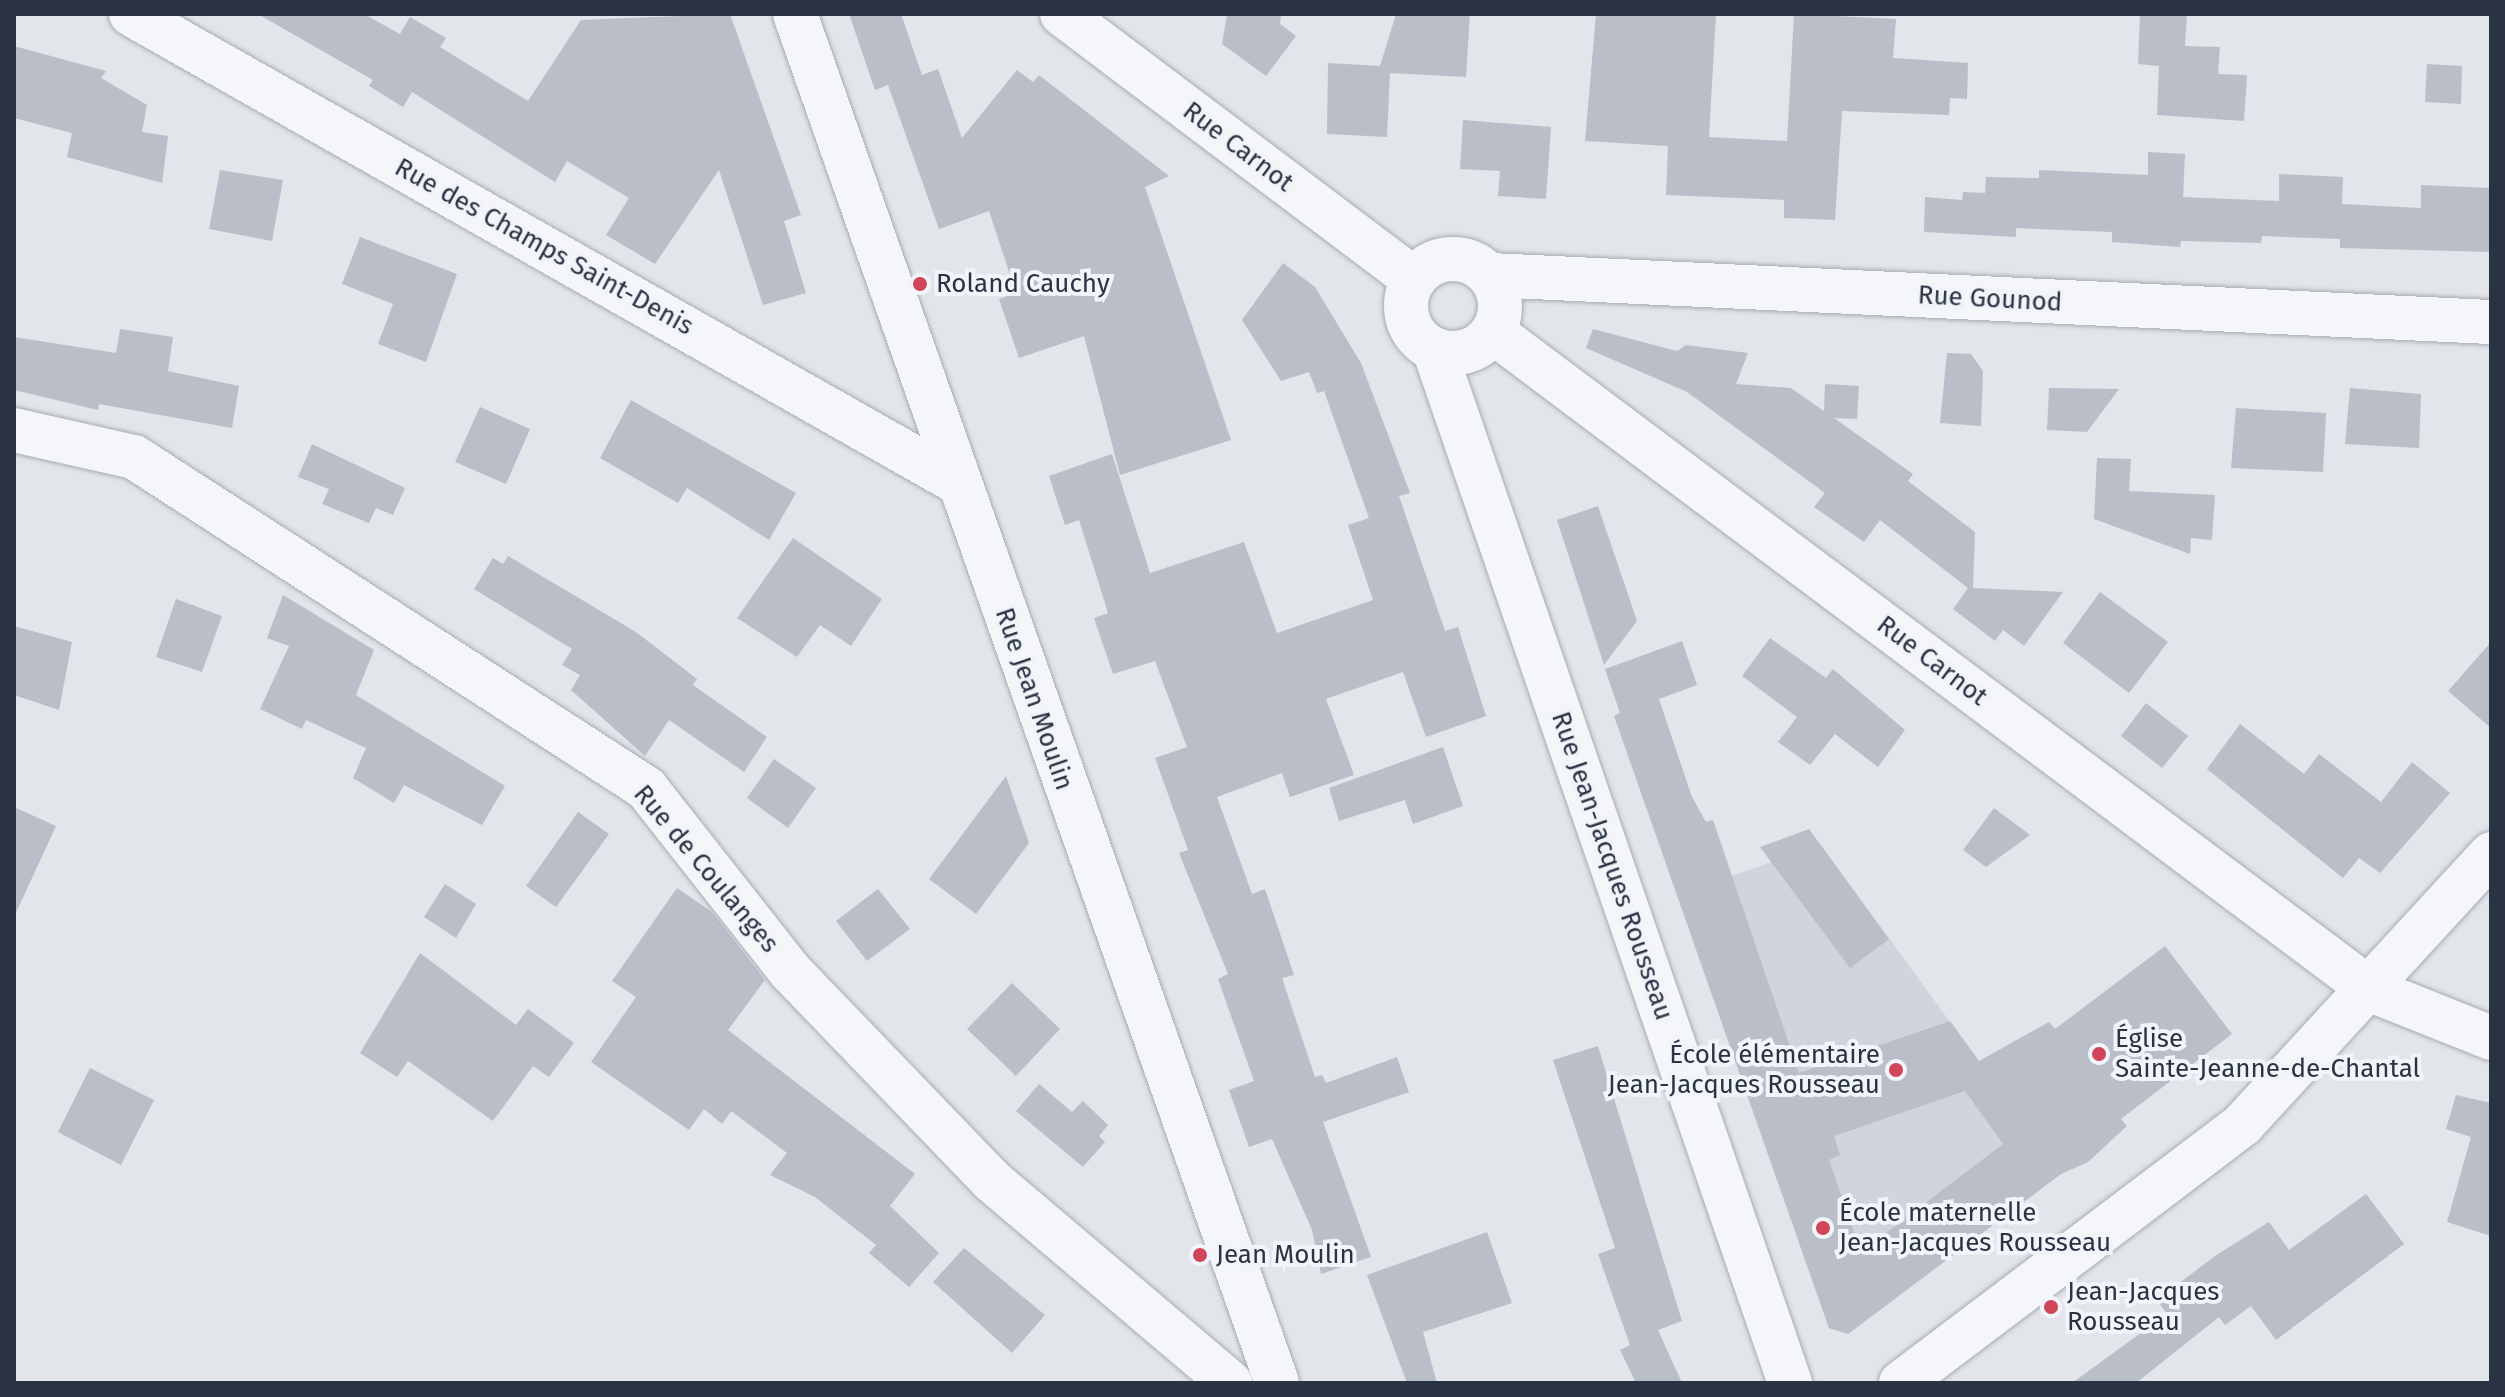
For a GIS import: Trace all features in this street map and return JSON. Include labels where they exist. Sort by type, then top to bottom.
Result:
[{"type":"street","name":"Rue des Champs Saint-Denis","points":[[131,14],[957,482]]},
{"type":"street","name":"Rue Jean Moulin","points":[[795,14],[957,482],[1277,1383]]},
{"type":"street","name":"Rue Carnot","points":[[1062,14],[1414,279]]},
{"type":"street","points":[[1450,258],[1490,275],[1501,303],[1493,332],[1460,353],[1434,349],[1411,327],[1407,295],[1414,279],[1450,258]]},
{"type":"street","name":"Rue Gounod","points":[[1490,275],[2491,322]]},
{"type":"street","name":"Rue Carnot","points":[[1493,332],[2371,990],[2491,1038]]},
{"type":"street","name":"Rue Jean-Jacques Rousseau","points":[[1434,349],[1790,1383]]},
{"type":"street","name":"Rue de Coulanges","points":[[14,430],[134,457],[646,788],[791,972],[980,1168],[1230,1383]]},
{"type":"street","points":[[1901,1383],[2242,1125],[2371,990],[2491,854]]},
{"type":"shaded area","points":[[1821,845],[2061,1174],[1848,1334],[1829,1328],[1677,895]]},
{"type":"building","points":[[258,14],[364,14],[400,34],[410,17],[446,38],[440,47],[528,101],[581,20],[730,14],[801,215],[784,221],[806,293],[763,305],[719,170],[655,264],[606,235],[629,198],[567,161],[555,182],[412,92],[403,107],[369,86],[373,80]]},
{"type":"building","points":[[849,14],[901,14],[922,75],[938,69],[962,138],[1017,70],[1033,82],[1039,75],[1169,176],[1145,187],[1231,440],[1120,475],[1084,336],[1019,358],[999,299],[1016,293],[989,211],[939,229],[888,85],[875,90]]},
{"type":"building","points":[[1227,14],[1281,14],[1280,24],[1296,36],[1266,76],[1222,44]]},
{"type":"building","points":[[1396,14],[1470,14],[1466,77],[1390,73],[1387,137],[1327,134],[1328,63],[1380,66]]},
{"type":"building","points":[[1596,14],[1716,14],[1709,137],[1787,141],[1794,14],[1896,19],[1893,58],[1968,63],[1967,99],[1950,98],[1949,115],[1842,111],[1835,220],[1784,218],[1784,200],[1666,195],[1668,146],[1585,141]]},
{"type":"building","points":[[2140,14],[2187,14],[2185,46],[2220,47],[2218,74],[2247,75],[2244,121],[2157,115],[2159,66],[2138,64]]},
{"type":"building","points":[[14,46],[106,71],[101,78],[147,105],[142,132],[168,136],[162,183],[67,157],[72,133],[14,118]]},
{"type":"building","points":[[2427,64],[2462,66],[2461,104],[2425,102]]},
{"type":"building","points":[[1463,120],[1551,127],[1546,199],[1498,196],[1500,171],[1460,169]]},
{"type":"building","points":[[2148,152],[2185,154],[2183,197],[2279,201],[2279,174],[2343,177],[2342,204],[2421,208],[2421,185],[2491,188],[2491,252],[2340,248],[2340,239],[2262,236],[2261,243],[2181,241],[2180,247],[2112,242],[2112,232],[2016,228],[2016,237],[1924,232],[1925,197],[1962,200],[1963,192],[1985,193],[1986,177],[2039,178],[2039,170],[2148,175]]},
{"type":"building","points":[[220,170],[283,180],[272,241],[209,229]]},
{"type":"building","points":[[360,237],[457,274],[426,362],[378,344],[393,304],[342,284]]},
{"type":"building","points":[[1283,263],[1315,287],[1361,363],[1410,493],[1399,496],[1445,631],[1458,627],[1486,716],[1426,737],[1403,672],[1326,699],[1354,775],[1290,797],[1282,773],[1217,797],[1252,894],[1265,889],[1294,975],[1282,978],[1315,1077],[1322,1075],[1326,1083],[1397,1057],[1409,1092],[1323,1122],[1371,1257],[1321,1274],[1312,1230],[1272,1139],[1249,1147],[1229,1090],[1254,1081],[1218,979],[1228,974],[1179,853],[1188,850],[1155,758],[1187,747],[1155,661],[1113,674],[1094,618],[1108,613],[1079,520],[1065,525],[1049,476],[1112,454],[1150,573],[1244,542],[1277,633],[1373,600],[1348,525],[1369,518],[1324,391],[1317,393],[1309,372],[1281,381],[1242,320]]},
{"type":"building","points":[[120,329],[173,337],[168,371],[239,386],[232,428],[99,404],[98,410],[14,390],[14,337],[116,353]]},
{"type":"building","points":[[1593,329],[1677,351],[1686,345],[1748,353],[1736,384],[1791,388],[1824,411],[1825,384],[1859,386],[1857,419],[1834,418],[1913,474],[1908,481],[1975,532],[1973,588],[2063,592],[2024,646],[2003,630],[1995,641],[1953,609],[1968,588],[1880,520],[1864,542],[1814,507],[1825,493],[1687,392],[1586,348]]},
{"type":"building","points":[[1947,353],[1971,354],[1983,371],[1981,426],[1940,423]]},
{"type":"building","points":[[2049,388],[2119,389],[2087,432],[2047,430]]},
{"type":"building","points":[[2350,388],[2421,394],[2419,448],[2345,444]]},
{"type":"building","points":[[631,400],[796,493],[769,540],[687,488],[678,503],[600,458]]},
{"type":"building","points":[[480,407],[530,429],[506,484],[455,462]]},
{"type":"building","points":[[2236,408],[2326,413],[2323,472],[2231,468]]},
{"type":"building","points":[[312,444],[405,488],[393,515],[376,508],[369,523],[322,504],[329,489],[298,477]]},
{"type":"building","points":[[2097,458],[2131,459],[2129,491],[2215,495],[2212,540],[2191,538],[2190,554],[2094,519]]},
{"type":"building","points":[[1598,506],[1637,621],[1604,665],[1557,520]]},
{"type":"building","points":[[793,538],[882,599],[851,646],[820,625],[797,657],[737,618]]},
{"type":"building","points":[[508,556],[636,632],[697,679],[693,685],[767,737],[744,772],[669,720],[645,756],[571,690],[580,675],[562,665],[572,649],[474,589],[493,558],[503,564]]},
{"type":"building","points":[[2100,592],[2168,642],[2129,693],[2063,643]]},
{"type":"building","points":[[283,595],[374,650],[356,695],[505,786],[482,825],[404,785],[394,803],[353,778],[366,748],[306,720],[302,729],[260,709],[289,646],[267,638]]},
{"type":"building","points":[[176,599],[222,616],[202,672],[156,657]]},
{"type":"building","points":[[14,626],[72,642],[59,710],[14,695]]},
{"type":"building","points":[[1770,638],[1826,678],[1833,669],[1905,730],[1878,767],[1835,734],[1810,765],[1778,742],[1797,717],[1742,676]]},
{"type":"building","points":[[1682,641],[1697,685],[1659,699],[1692,797],[1706,822],[1713,820],[1799,1073],[1950,1021],[1979,1061],[2049,1022],[2055,1029],[2165,946],[2232,1034],[2121,1119],[2127,1126],[2088,1162],[2061,1174],[1848,1334],[1829,1328],[1614,716],[1620,713],[1605,669]],"holes":[[[1965,1091],[2003,1144],[1861,1252],[1829,1160],[1840,1155],[1834,1136]]]},
{"type":"building","points":[[2491,642],[2491,728],[2448,691]]},
{"type":"building","points":[[2146,703],[2188,736],[2162,768],[2121,736]]},
{"type":"building","points":[[2240,724],[2304,774],[2319,754],[2381,802],[2412,762],[2450,793],[2380,873],[2359,858],[2343,878],[2207,769]]},
{"type":"building","points":[[1443,747],[1463,806],[1413,824],[1405,800],[1339,821],[1329,788]]},
{"type":"building","points":[[774,759],[816,788],[788,828],[747,798]]},
{"type":"building","points":[[1006,776],[1029,843],[976,914],[929,879]]},
{"type":"building","points":[[14,807],[56,826],[14,917]]},
{"type":"building","points":[[1994,808],[2030,835],[1986,867],[1963,850]]},
{"type":"building","points":[[578,812],[609,834],[556,907],[526,886]]},
{"type":"building","points":[[1809,829],[1889,939],[1850,968],[1760,847]]},
{"type":"building","points":[[445,884],[476,904],[456,938],[424,917]]},
{"type":"building","points":[[677,888],[712,912],[765,980],[728,1030],[915,1174],[890,1206],[939,1253],[909,1287],[869,1253],[876,1245],[815,1197],[770,1175],[787,1153],[731,1111],[722,1124],[704,1109],[689,1130],[591,1062],[636,997],[612,981]]},
{"type":"building","points":[[878,889],[910,929],[867,961],[836,921]]},
{"type":"building","points":[[420,953],[516,1025],[528,1009],[574,1043],[549,1077],[533,1066],[493,1121],[408,1061],[397,1077],[360,1053]]},
{"type":"building","points":[[1012,983],[1060,1029],[1016,1076],[967,1029]]},
{"type":"building","points":[[1598,1046],[1682,1321],[1658,1330],[1682,1383],[1636,1383],[1620,1350],[1630,1345],[1598,1254],[1615,1248],[1553,1060]]},
{"type":"building","points":[[90,1068],[154,1100],[121,1165],[58,1132]]},
{"type":"building","points":[[1039,1084],[1072,1112],[1083,1101],[1108,1125],[1099,1136],[1105,1142],[1083,1167],[1016,1111]]},
{"type":"building","points":[[2456,1095],[2491,1103],[2491,1236],[2447,1222],[2471,1137],[2446,1129]]},
{"type":"building","points":[[2366,1194],[2404,1244],[2276,1340],[2251,1306],[2225,1325],[2219,1317],[2136,1383],[2072,1383],[2167,1314],[2157,1300],[2215,1256],[2269,1222],[2289,1250]]},
{"type":"building","points":[[1487,1232],[1512,1303],[1423,1332],[1437,1383],[1407,1383],[1367,1275]]},
{"type":"building","points":[[964,1248],[1045,1315],[1012,1353],[933,1282]]},
{"type":"place","name":"Roland Cauchy","points":[[920,284]]},
{"type":"place","name":"Église Sainte-Jeanne-de-Chantal","points":[[2099,1054]]},
{"type":"place","name":"École élémentaire Jean-Jacques Rousseau","points":[[1896,1070]]},
{"type":"place","name":"École maternelle Jean-Jacques Rousseau","points":[[1823,1228]]},
{"type":"place","name":"Jean Moulin","points":[[1200,1255]]},
{"type":"place","name":"Jean-Jacques Rousseau","points":[[2051,1307]]}]
